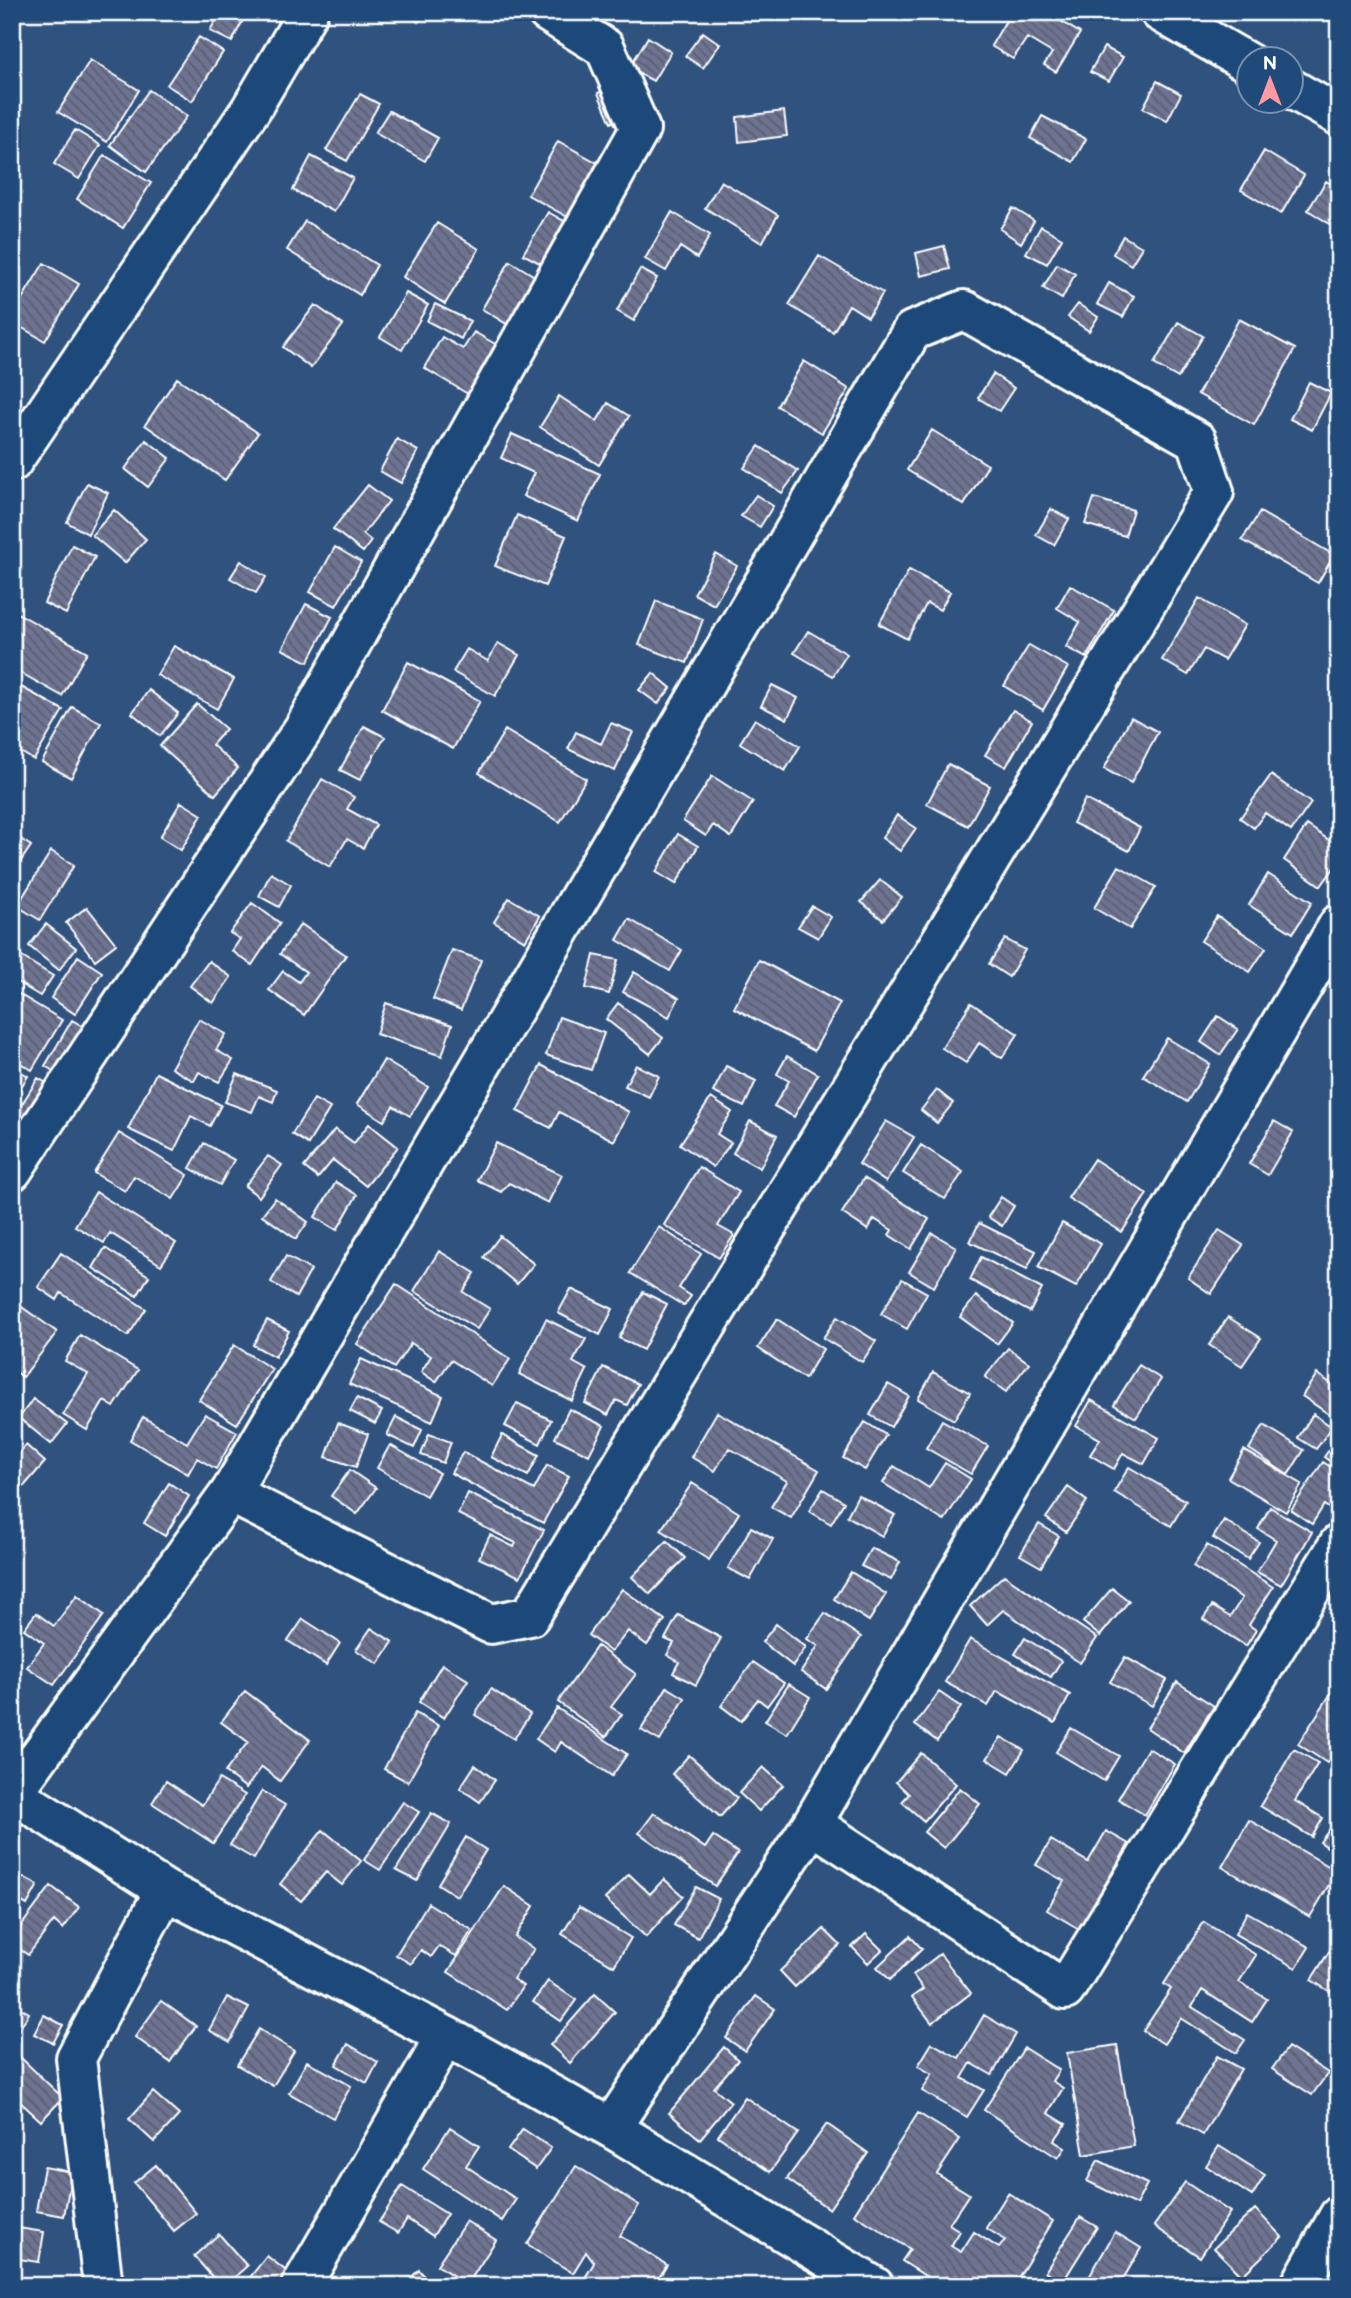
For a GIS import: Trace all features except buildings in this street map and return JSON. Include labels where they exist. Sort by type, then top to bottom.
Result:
[{"type":"street","points":[[12,462],[251,109],[308,12]]},
{"type":"street","points":[[12,1171],[304,728],[640,129],[605,48],[547,12]]},
{"type":"street","points":[[1160,12],[1236,56]]},
{"type":"street","points":[[1306,97],[1339,116]]},
{"type":"street","points":[[230,1493],[491,1624],[530,1616],[1214,492],[1197,441],[964,310],[912,331],[230,1493],[12,1793],[165,1890],[446,2036],[611,2128],[874,2286]]},
{"type":"street","points":[[611,2128],[812,1824],[1339,924]]},
{"type":"street","points":[[812,1824],[1065,1990],[1339,1544]]},
{"type":"street","points":[[103,2286],[76,2058],[165,1890]]},
{"type":"street","points":[[301,2286],[446,2036]]},
{"type":"street","points":[[1300,2286],[1339,2216]]}]
